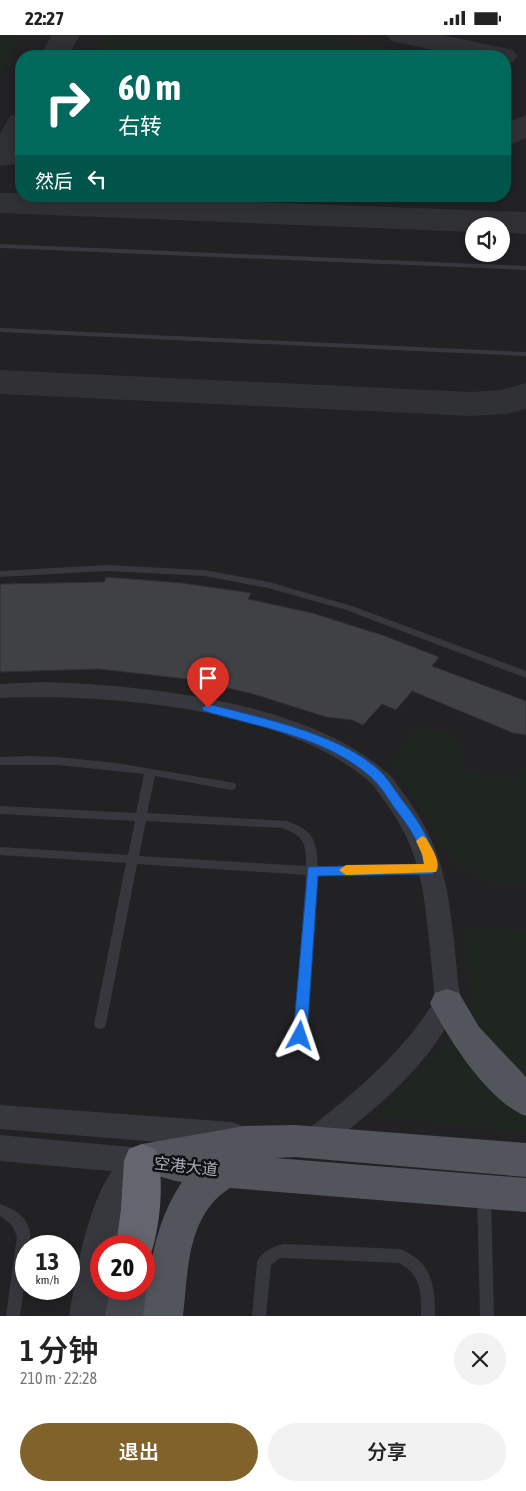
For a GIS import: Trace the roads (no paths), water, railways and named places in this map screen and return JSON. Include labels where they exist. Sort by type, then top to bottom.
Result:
[{"type":"highway","points":[[136,1235],[140,1209],[142,1161]]},
{"type":"main road","points":[[447,1003],[467,1037],[495,1070],[526,1100]]},
{"type":"main road","name":"空港大道","points":[[142,1161],[244,1142],[312,1142],[526,1160]]},
{"type":"main road","points":[[163,1316],[173,1243],[182,1213],[193,1195],[224,1170],[256,1155],[312,1142]]},
{"type":"main road","name":"空港大道","points":[[142,1161],[224,1170],[526,1195]]},
{"type":"main road","points":[[125,1316],[127,1300]]},
{"type":"street","points":[[0,691],[81,689],[150,696],[254,719],[337,748],[378,777],[410,818],[429,854],[436,893],[447,1003],[414,1052],[379,1087],[312,1142],[0,1117]]},
{"type":"street","points":[[0,1149],[142,1161]]},
{"type":"street","points":[[88,1316],[99,1254],[110,1214],[122,1188],[142,1161]]},
{"type":"lane","points":[[0,246],[526,268]]},
{"type":"lane","points":[[0,330],[526,354]]},
{"type":"lane","points":[[0,574],[107,568],[204,573],[269,585],[349,608],[526,675]]},
{"type":"lane","points":[[0,761],[74,762],[150,772],[231,786]]},
{"type":"lane","points":[[100,1024],[150,772]]},
{"type":"lane","points":[[0,810],[283,824],[293,827],[309,837],[312,846],[312,871],[300,1036]]},
{"type":"lane","points":[[0,851],[312,871],[432,869]]},
{"type":"lane","points":[[484,1193],[487,1316]]},
{"type":"lane","points":[[0,1210],[13,1215],[17,1219],[21,1224],[24,1236],[12,1316]]},
{"type":"lane","points":[[258,1316],[264,1262],[277,1252],[284,1251],[400,1256],[411,1261],[426,1279],[428,1316]]}]
